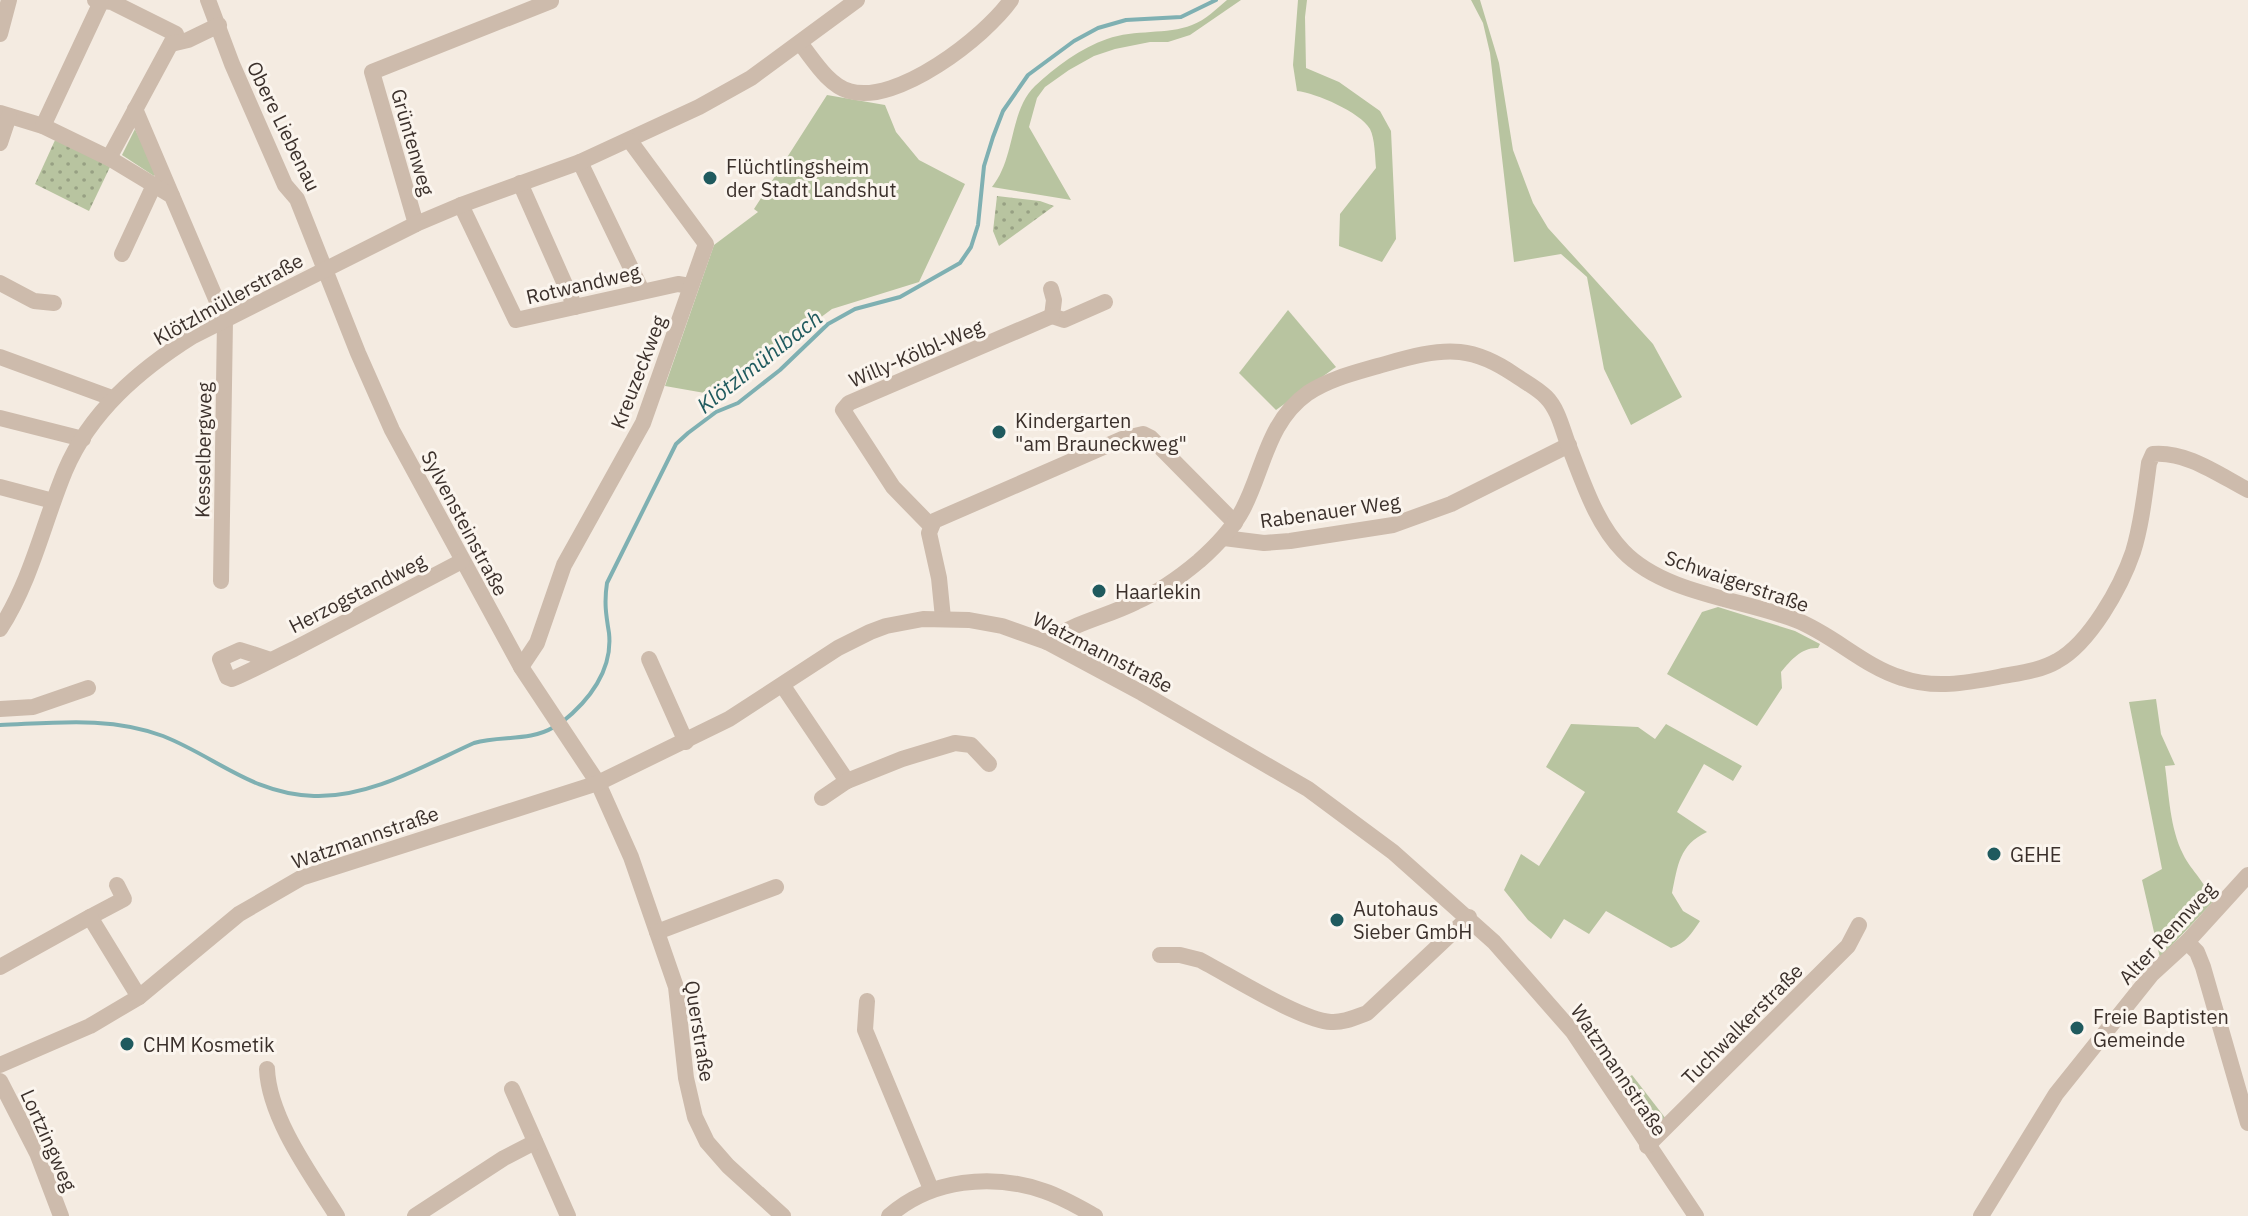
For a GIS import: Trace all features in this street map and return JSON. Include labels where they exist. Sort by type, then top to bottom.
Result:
[{"type":"street","points":[[0,34],[9,0]]},
{"type":"street","name":"Obere Liebenau","points":[[208,0],[237,76],[285,185],[297,199],[326,268]]},
{"type":"street","name":"Klötzlmüllerstraße","points":[[0,629],[29,574],[66,468],[112,398],[158,358],[225,320],[416,224],[580,162],[712,100],[751,78],[857,0]]},
{"type":"street","points":[[800,43],[836,84],[847,91],[878,93],[906,83],[931,69],[996,19],[1011,0]]},
{"type":"street","points":[[43,126],[98,1],[112,2],[176,34],[109,158]]},
{"type":"street","name":"Grüntenweg","points":[[416,224],[372,72],[551,1]]},
{"type":"street","points":[[171,44],[188,40],[219,25]]},
{"type":"street","points":[[135,109],[225,320]]},
{"type":"street","points":[[0,143],[5,115],[43,126],[109,158],[172,196]]},
{"type":"street","name":"Kreuzeckweg","points":[[521,667],[537,643],[564,565],[643,423],[706,244],[630,141]]},
{"type":"street","points":[[580,162],[642,291]]},
{"type":"street","points":[[520,183],[575,307]]},
{"type":"street","points":[[122,254],[154,185]]},
{"type":"street","name":"Rotwandweg","points":[[461,205],[516,320],[642,291],[678,284],[690,286]]},
{"type":"street","name":"Sylvensteinstraße","points":[[326,268],[358,353],[392,430],[521,667],[598,783]]},
{"type":"street","points":[[0,283],[34,301],[54,303]]},
{"type":"street","points":[[1051,289],[1054,300],[1052,316],[1064,320],[1105,302]]},
{"type":"street","name":"Willy-Kölbl-Weg","points":[[930,525],[893,487],[843,410],[849,403],[1052,316]]},
{"type":"street","name":"Kesselbergweg","points":[[221,581],[225,320]]},
{"type":"street","name":"Schwaigerstraße","points":[[1047,642],[1069,627],[1138,602],[1158,591],[1195,565],[1224,538],[1244,508],[1273,434],[1293,406],[1320,386],[1391,363],[1443,352],[1461,352],[1494,363],[1547,398],[1598,517],[1624,553],[1644,567],[1675,584],[1801,622],[1882,671],[1930,684],[1961,683],[2040,668],[2071,651],[2093,628],[2124,573],[2133,551],[2153,454],[2168,453],[2195,462],[2248,490]]},
{"type":"street","points":[[0,357],[112,398]]},
{"type":"street","points":[[0,418],[83,439]]},
{"type":"street","points":[[943,618],[930,525],[1122,439],[1143,434],[1164,450],[1235,523]]},
{"type":"street","name":"Rabenauer Weg","points":[[1224,538],[1241,542],[1277,542],[1393,525],[1451,504],[1569,445]]},
{"type":"street","points":[[0,487],[53,501]]},
{"type":"street","name":"Herzogstandweg","points":[[271,660],[462,561]]},
{"type":"street","name":"Watzmannstraße","points":[[0,1065],[90,1026],[139,997],[239,914],[301,878],[598,783],[729,719],[838,648],[870,632],[886,626],[943,618],[987,622],[1047,642],[1308,789],[1393,852],[1469,917],[1524,974],[1573,1032],[1696,1216]]},
{"type":"street","points":[[649,659],[686,742]]},
{"type":"street","points":[[783,686],[847,781]]},
{"type":"street","points":[[0,709],[33,707],[88,688]]},
{"type":"street","points":[[822,798],[847,781],[902,759],[955,743],[971,745],[989,764]]},
{"type":"street","name":"Querstraße","points":[[598,783],[631,857],[676,987],[686,1078],[695,1117],[707,1142],[728,1166],[783,1216]]},
{"type":"street","name":"Alter Rennweg","points":[[1981,1216],[2056,1094],[2152,974],[2187,942],[2248,875]]},
{"type":"street","points":[[0,967],[124,899],[117,885]]},
{"type":"street","points":[[657,932],[776,887]]},
{"type":"street","points":[[90,917],[139,997]]},
{"type":"street","points":[[1160,955],[1180,955],[1200,960],[1311,1018],[1331,1022],[1350,1020],[1367,1013],[1469,917]]},
{"type":"street","name":"Tuchwalkerstraße","points":[[1647,1146],[1848,946],[1859,925]]},
{"type":"street","points":[[2187,942],[2197,952],[2203,967],[2248,1123]]},
{"type":"street","points":[[867,1001],[865,1030],[931,1189]]},
{"type":"street","points":[[267,1069],[267,1083],[275,1108],[337,1216]]},
{"type":"street","name":"Lortzingweg","points":[[0,1081],[37,1153],[61,1216]]},
{"type":"street","points":[[512,1089],[568,1216]]},
{"type":"street","points":[[415,1216],[504,1158],[535,1142]]},
{"type":"street","points":[[889,1216],[931,1189],[985,1181],[1045,1191],[1095,1216]]},
{"type":"green space","points":[[1227,0],[1241,0],[1190,35],[1094,56],[1045,87],[1037,98],[1029,127],[1071,200],[992,187],[1005,162],[1016,121],[1027,96],[1051,72],[1078,53],[1107,39],[1192,25]]},
{"type":"green space","points":[[1298,0],[1307,0],[1306,68],[1339,82],[1380,111],[1391,131],[1396,239],[1382,262],[1339,246],[1340,214],[1376,168],[1374,143],[1370,129],[1357,116],[1326,99],[1297,91],[1293,65]]},
{"type":"green space","points":[[1471,0],[1480,0],[1499,63],[1513,150],[1533,203],[1548,228],[1653,344],[1682,397],[1631,425],[1604,369],[1587,277],[1561,254],[1514,262],[1490,53],[1483,23]]},
{"type":"green space","points":[[827,95],[885,105],[896,132],[919,160],[965,184],[919,282],[832,309],[716,395],[665,386],[714,245],[758,212],[754,209]]},
{"type":"green space","points":[[135,129],[156,174],[154,176],[122,155]]},
{"type":"green space","points":[[56,138],[110,167],[89,211],[35,184]]},
{"type":"green space","points":[[997,196],[1040,201],[1054,206],[999,246],[993,231]]},
{"type":"green space","points":[[1288,310],[1336,367],[1276,410],[1239,373]]},
{"type":"green space","points":[[1718,607],[1795,631],[1820,644],[1818,648],[1797,655],[1781,672],[1782,688],[1757,726],[1667,674],[1702,612]]},
{"type":"green space","points":[[2156,699],[2161,734],[2175,765],[2165,766],[2175,833],[2183,854],[2212,903],[2160,958],[2142,880],[2162,869],[2129,702]]},
{"type":"green space","points":[[1571,724],[1638,727],[1655,739],[1666,724],[1742,766],[1733,781],[1704,764],[1677,812],[1707,832],[1691,843],[1678,865],[1672,893],[1683,911],[1700,921],[1681,944],[1671,948],[1606,911],[1589,934],[1564,919],[1551,939],[1528,920],[1504,890],[1521,854],[1539,866],[1585,792],[1546,767]]},
{"type":"green space","points":[[1632,1075],[1666,1119],[1659,1123],[1651,1122],[1623,1082]]},
{"type":"waterway","name":"Klötzlmühlbach","points":[[561,723],[590,695],[603,672],[609,647],[607,583],[676,444],[716,412],[738,403],[780,370],[828,324],[855,309],[900,297],[960,263],[971,247],[978,225],[984,166],[993,137],[1003,111],[1028,75],[1074,41],[1098,28],[1126,20],[1181,17],[1216,0]]},
{"type":"waterway","name":"Klötzlmühlbach","points":[[0,725],[82,722],[143,730],[163,736],[253,782],[292,794],[314,796],[356,792],[417,770],[474,743],[525,737],[554,727]]},
{"type":"place","name":"Flüchtlingsheim der Stadt Landshut","points":[[710,178]]},
{"type":"place","name":"Kindergarten \"am Brauneckweg\"","points":[[999,432]]},
{"type":"place","name":"Haarlekin","points":[[1099,591]]},
{"type":"place","name":"GEHE","points":[[1994,854]]},
{"type":"place","name":"Autohaus Sieber GmbH","points":[[1337,920]]},
{"type":"place","name":"Freie Baptisten Gemeinde","points":[[2077,1028]]},
{"type":"place","name":"CHM Kosmetik","points":[[127,1044]]}]
